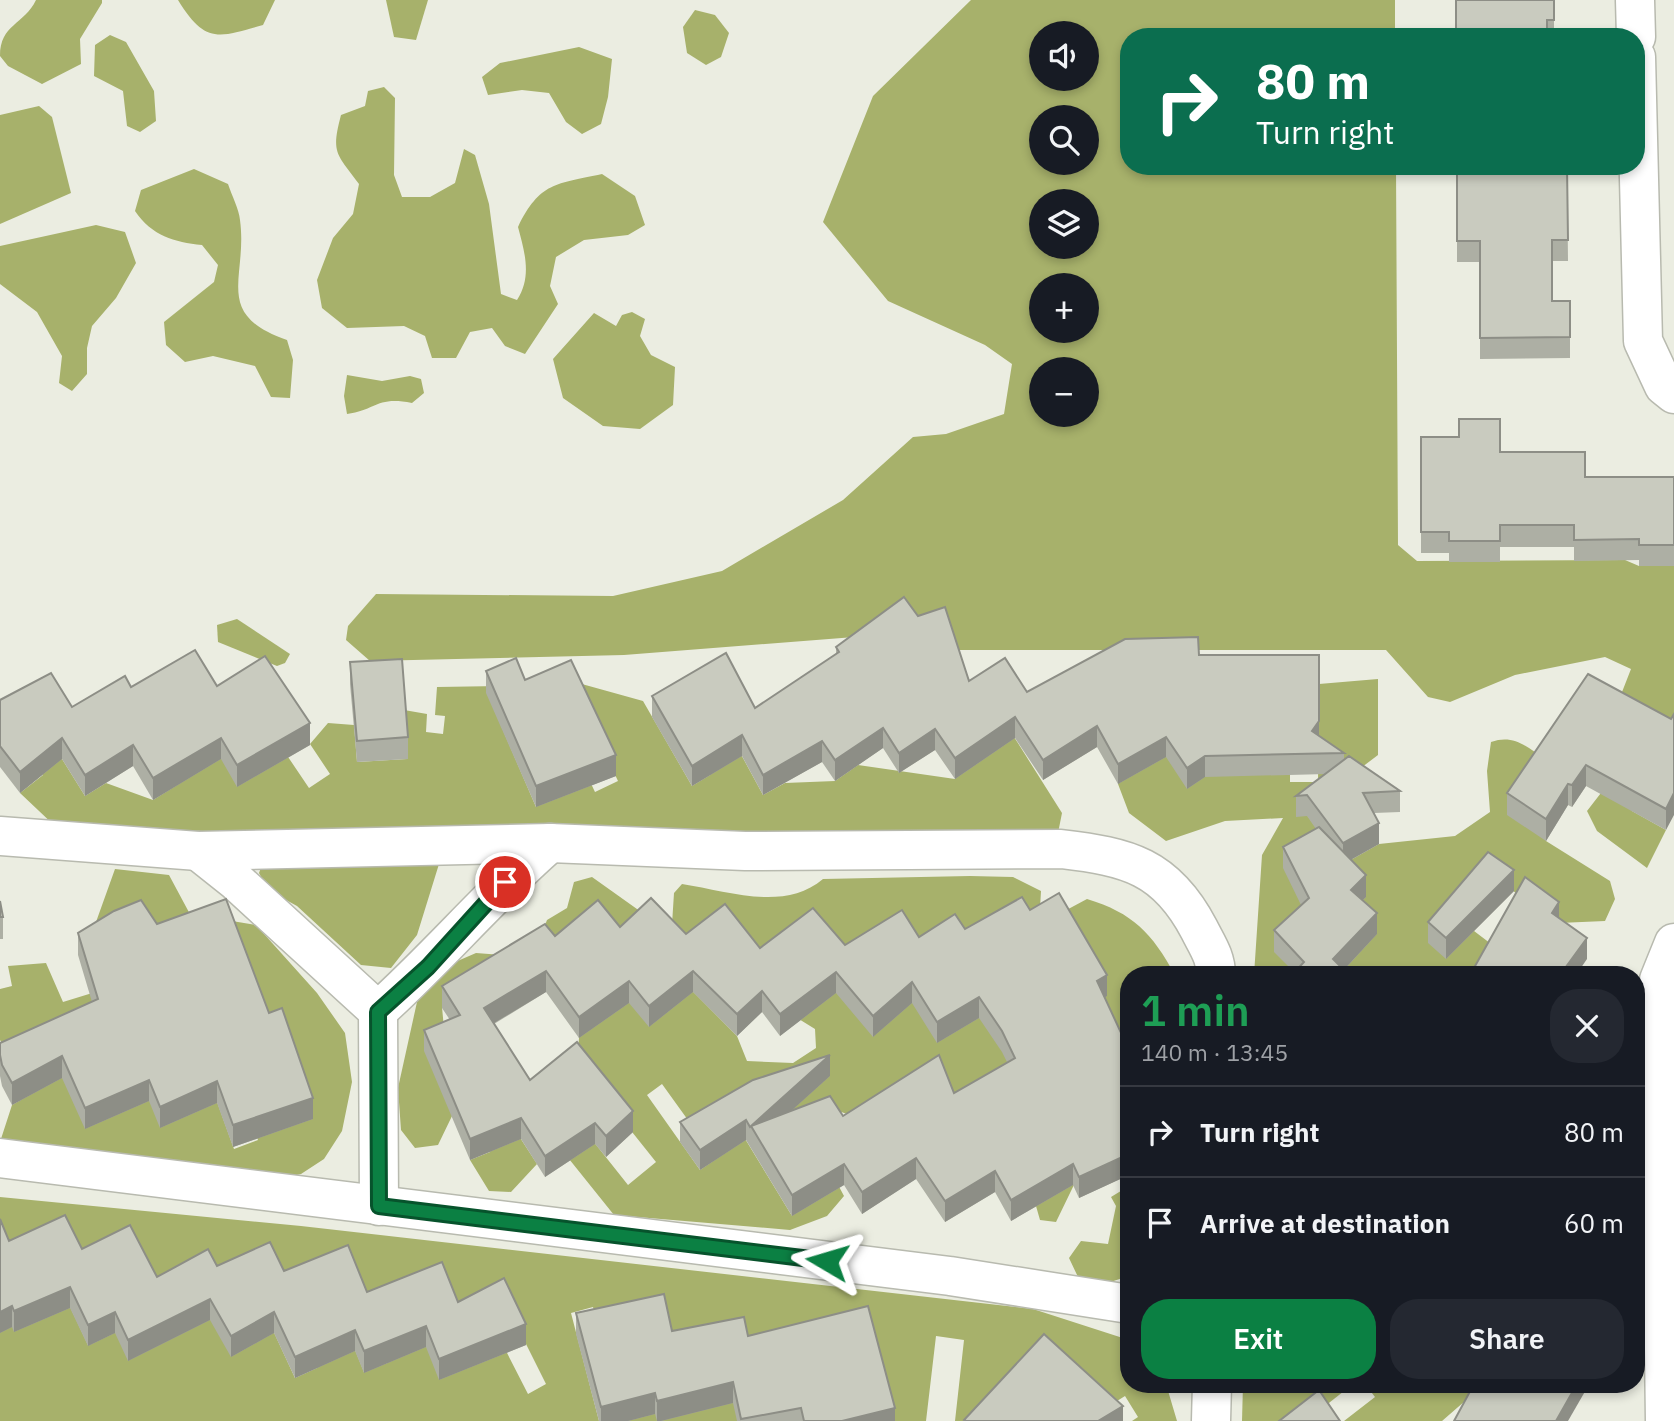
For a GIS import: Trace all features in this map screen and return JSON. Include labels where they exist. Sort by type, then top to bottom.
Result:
[{"type":"street","points":[[1635,0],[1636,28]]},
{"type":"street","points":[[1639,175],[1643,341],[1669,390]]},
{"type":"street","points":[[0,836],[198,851],[550,843],[745,851],[1061,849],[1110,854],[1155,873],[1187,906],[1216,961],[1216,966]]},
{"type":"street","points":[[378,1012],[428,967],[505,882],[550,843]]},
{"type":"street","points":[[198,851],[237,882],[378,1012],[379,1206]]},
{"type":"street","points":[[1665,1421],[1669,1368],[1659,979],[1674,943]]},
{"type":"street","points":[[0,1158],[950,1276],[1120,1303]]},
{"type":"street","points":[[1211,1421],[1212,1393]]},
{"type":"green space","points":[[36,0],[102,0],[80,39],[81,64],[42,84],[8,66],[0,56],[4,37]]},
{"type":"green space","points":[[178,0],[275,0],[263,25],[235,33],[214,34],[196,24]]},
{"type":"green space","points":[[386,0],[428,0],[416,40],[394,37]]},
{"type":"green space","points":[[971,0],[1395,0],[1395,28],[1120,28],[1120,175],[1396,175],[1398,545],[1417,561],[1625,560],[1639,566],[1674,566],[1674,736],[1632,811],[1666,830],[1647,868],[1597,831],[1587,811],[1611,780],[1615,710],[1631,669],[1605,657],[1515,675],[1450,702],[1428,697],[1386,650],[952,650],[880,635],[624,655],[370,661],[346,640],[348,626],[376,594],[613,596],[722,571],[843,500],[913,437],[946,434],[1004,414],[1012,364],[985,345],[888,301],[823,222],[873,96]]},
{"type":"green space","points":[[695,10],[715,15],[729,33],[721,57],[706,65],[687,53],[683,27]]},
{"type":"green space","points":[[110,35],[126,42],[154,91],[156,121],[140,132],[127,126],[123,91],[94,76],[95,45]]},
{"type":"green space","points":[[579,47],[612,59],[608,97],[601,124],[582,134],[566,122],[549,93],[522,90],[488,95],[482,77],[500,63]]},
{"type":"green space","points":[[384,87],[395,98],[394,175],[402,197],[430,197],[455,183],[464,149],[475,155],[489,204],[501,294],[517,300],[522,291],[526,265],[518,227],[526,212],[542,193],[561,183],[602,174],[635,196],[645,225],[628,235],[584,240],[556,257],[550,286],[558,304],[525,354],[505,346],[492,328],[470,332],[456,358],[432,358],[425,336],[404,326],[347,328],[322,308],[317,280],[333,238],[353,214],[359,184],[341,159],[336,145],[341,115],[365,106],[368,91]]},
{"type":"green space","points":[[39,106],[52,117],[71,193],[0,224],[0,115]]},
{"type":"green space","points":[[194,169],[228,184],[240,220],[238,292],[241,306],[249,318],[264,330],[287,340],[293,360],[290,398],[271,397],[255,366],[213,356],[185,362],[166,345],[164,322],[214,282],[218,265],[202,245],[182,242],[156,232],[135,211],[141,190]]},
{"type":"green space","points":[[96,225],[125,232],[136,263],[116,298],[92,326],[87,348],[87,374],[72,391],[59,383],[62,356],[37,312],[0,284],[0,246]]},
{"type":"green space","points":[[632,312],[645,319],[640,336],[651,355],[675,367],[673,405],[640,429],[603,426],[563,398],[553,359],[594,313],[616,326],[622,315]]},
{"type":"green space","points":[[347,375],[382,381],[410,376],[421,379],[424,393],[412,403],[384,402],[347,414],[344,396]]},
{"type":"green space","points":[[237,619],[290,654],[285,663],[277,666],[218,642],[217,625]]},
{"type":"green space","points":[[1378,679],[1378,755],[1304,811],[1318,830],[1295,891],[1379,844],[1455,836],[1490,812],[1487,771],[1491,742],[1506,739],[1519,743],[1545,759],[1546,841],[1610,881],[1615,899],[1605,921],[1559,923],[1489,874],[1453,915],[1520,966],[1255,966],[1262,855],[1283,818],[1225,821],[1166,841],[1129,813],[1118,784],[1124,688],[1290,723],[1290,782],[1318,782],[1319,684]]},
{"type":"green space","points":[[571,681],[643,701],[692,786],[710,775],[704,686],[763,795],[785,783],[835,781],[858,765],[955,779],[985,691],[1062,813],[1056,843],[177,834],[57,828],[20,793],[43,775],[44,730],[85,796],[106,783],[153,800],[177,785],[255,708],[309,788],[330,774],[310,744],[328,723],[354,725],[357,762],[407,759],[404,710],[427,714],[426,732],[443,734],[445,716],[435,715],[437,687],[500,686],[487,693],[536,807],[562,723],[595,792],[618,781]]},
{"type":"green space","points":[[263,862],[439,864],[417,935],[391,968],[361,965],[297,906],[268,890],[259,873]]},
{"type":"green space","points":[[115,869],[169,875],[199,931],[226,920],[256,925],[317,993],[345,1033],[352,1082],[342,1131],[324,1159],[301,1174],[270,1181],[0,1142],[12,1105],[31,1094],[0,1040],[0,989],[12,986],[8,966],[46,963],[63,1002],[115,986],[96,922]],"holes":[[[217,1026],[258,1140],[234,1149],[193,1035]]]},
{"type":"green space","points":[[592,877],[651,919],[636,934],[737,1036],[747,1061],[793,1063],[816,1048],[815,1029],[671,940],[674,893],[682,884],[755,897],[791,895],[808,889],[823,879],[1013,877],[1041,891],[1039,926],[1087,1007],[1107,995],[1059,914],[1087,899],[1129,918],[1140,926],[1158,947],[1170,966],[1120,966],[1120,1090],[1056,1222],[1040,1220],[1036,1206],[847,1114],[824,1106],[803,1119],[844,1196],[827,1216],[790,1230],[614,1215],[557,1144],[574,1117],[628,1185],[656,1162],[577,1063],[579,1038],[540,938],[547,920],[567,908],[574,882]],"holes":[[[662,1084],[716,1159],[700,1170],[647,1095]],[[750,1102],[792,1216],[730,1114]]]},
{"type":"green space","points":[[476,953],[502,955],[442,1007],[452,1116],[438,1145],[415,1148],[401,1130],[398,1088],[417,1002],[446,966]]},
{"type":"green space","points":[[483,1080],[537,1164],[511,1192],[489,1191],[470,1160],[490,1152]]},
{"type":"green space","points":[[1120,1192],[1120,1279],[1101,1285],[1078,1277],[1069,1258],[1081,1241],[1108,1244],[1116,1206],[1111,1197]]},
{"type":"green space","points":[[0,1197],[301,1226],[1033,1309],[1120,1337],[1120,1393],[1169,1393],[1177,1421],[1132,1421],[1138,1417],[1125,1396],[1085,1421],[955,1421],[964,1340],[936,1336],[926,1421],[624,1421],[593,1307],[571,1313],[599,1421],[0,1421]],"holes":[[[42,1247],[112,1334],[88,1345]],[[247,1274],[317,1368],[295,1378]],[[325,1276],[387,1362],[387,1363],[364,1372]],[[504,1300],[546,1384],[528,1394],[485,1310]]]},
{"type":"green space","points":[[1243,1393],[1342,1393],[1306,1421],[1242,1421]]},
{"type":"green space","points":[[1372,1393],[1498,1393],[1495,1405],[1465,1401],[1442,1421],[1344,1421],[1375,1397]]},
{"type":"building","points":[[1456,0],[1554,0],[1554,20],[1547,20],[1547,28],[1456,28]]},
{"type":"building","points":[[1457,175],[1567,175],[1568,240],[1552,240],[1552,301],[1570,301],[1570,337],[1480,338],[1480,241],[1457,241]]},
{"type":"building","points":[[1459,419],[1500,419],[1500,452],[1585,452],[1585,477],[1674,477],[1674,545],[1639,545],[1639,539],[1574,540],[1574,525],[1500,525],[1500,541],[1449,541],[1449,532],[1421,532],[1421,437],[1459,437]]},
{"type":"building","points":[[904,597],[918,616],[945,607],[969,681],[1005,658],[1027,692],[1125,639],[1198,637],[1199,655],[1319,655],[1319,721],[1312,731],[1344,753],[1205,756],[1187,768],[1166,737],[1118,764],[1097,726],[1043,760],[1015,717],[955,758],[935,729],[899,753],[883,728],[835,760],[822,741],[763,775],[742,735],[692,766],[652,696],[726,653],[755,708],[839,652],[836,647]]},
{"type":"building","points":[[195,650],[217,686],[265,656],[310,723],[237,765],[221,738],[153,778],[133,745],[85,775],[62,738],[20,772],[0,746],[0,700],[51,673],[72,707],[125,676],[131,687]]},
{"type":"building","points":[[516,658],[525,680],[571,660],[616,755],[536,786],[486,671]]},
{"type":"building","points":[[402,659],[408,737],[357,741],[350,662]]},
{"type":"building","points":[[1588,674],[1671,719],[1674,714],[1674,793],[1666,809],[1586,765],[1572,785],[1568,784],[1546,819],[1507,793]]},
{"type":"building","points":[[1349,756],[1400,791],[1363,793],[1379,823],[1343,843],[1307,795],[1296,796]]},
{"type":"building","points":[[1319,827],[1366,875],[1351,890],[1377,913],[1333,959],[1340,966],[1300,966],[1304,962],[1274,930],[1309,898],[1283,847]]},
{"type":"building","points":[[1488,852],[1514,870],[1446,938],[1428,922]]},
{"type":"building","points":[[1525,877],[1559,902],[1552,913],[1587,938],[1567,966],[1475,966]]},
{"type":"building","points":[[1059,893],[1107,975],[1097,981],[1120,1031],[1120,1158],[1079,1177],[1073,1164],[1011,1200],[995,1171],[945,1201],[916,1158],[862,1192],[844,1164],[792,1195],[751,1126],[830,1096],[843,1116],[939,1055],[954,1093],[1015,1058],[1002,1031],[979,997],[937,1022],[912,982],[873,1016],[836,972],[780,1014],[762,991],[737,1014],[693,971],[649,1006],[629,981],[579,1017],[546,971],[484,1008],[530,1080],[577,1042],[633,1111],[606,1136],[595,1123],[545,1156],[521,1118],[470,1139],[424,1030],[460,1015],[442,986],[545,924],[555,936],[598,900],[620,927],[651,898],[686,934],[725,904],[760,948],[813,908],[845,945],[902,910],[919,937],[955,914],[965,929],[1022,897],[1030,910]]},
{"type":"building","points":[[226,899],[269,1013],[282,1008],[313,1098],[233,1125],[217,1081],[160,1107],[149,1080],[85,1108],[62,1056],[12,1083],[2,1065],[0,1043],[98,999],[78,933],[114,911],[141,900],[157,924]]},
{"type":"building","points":[[830,1055],[750,1127],[746,1120],[700,1150],[680,1122],[753,1080]]},
{"type":"building","points":[[65,1215],[82,1249],[130,1225],[157,1277],[208,1249],[217,1266],[270,1242],[284,1271],[348,1245],[367,1292],[442,1262],[458,1302],[504,1278],[526,1324],[439,1359],[426,1326],[364,1351],[355,1330],[295,1357],[274,1312],[231,1336],[210,1299],[128,1340],[115,1312],[88,1325],[70,1287],[14,1311],[12,1306],[0,1312],[0,1219],[9,1241]]},
{"type":"building","points":[[664,1294],[672,1331],[744,1317],[748,1336],[868,1306],[895,1408],[842,1421],[804,1421],[801,1408],[741,1419],[733,1382],[657,1401],[655,1393],[601,1407],[576,1313]]},
{"type":"building","points":[[1044,1334],[1123,1406],[1098,1421],[964,1420]]},
{"type":"building","points":[[1315,1393],[1321,1393],[1340,1421],[1279,1421]]},
{"type":"building","points":[[1469,1393],[1572,1393],[1556,1421],[1454,1421]]},
{"type":"route","points":[[505,882],[428,967],[378,1012],[379,1206],[827,1261]]}]
